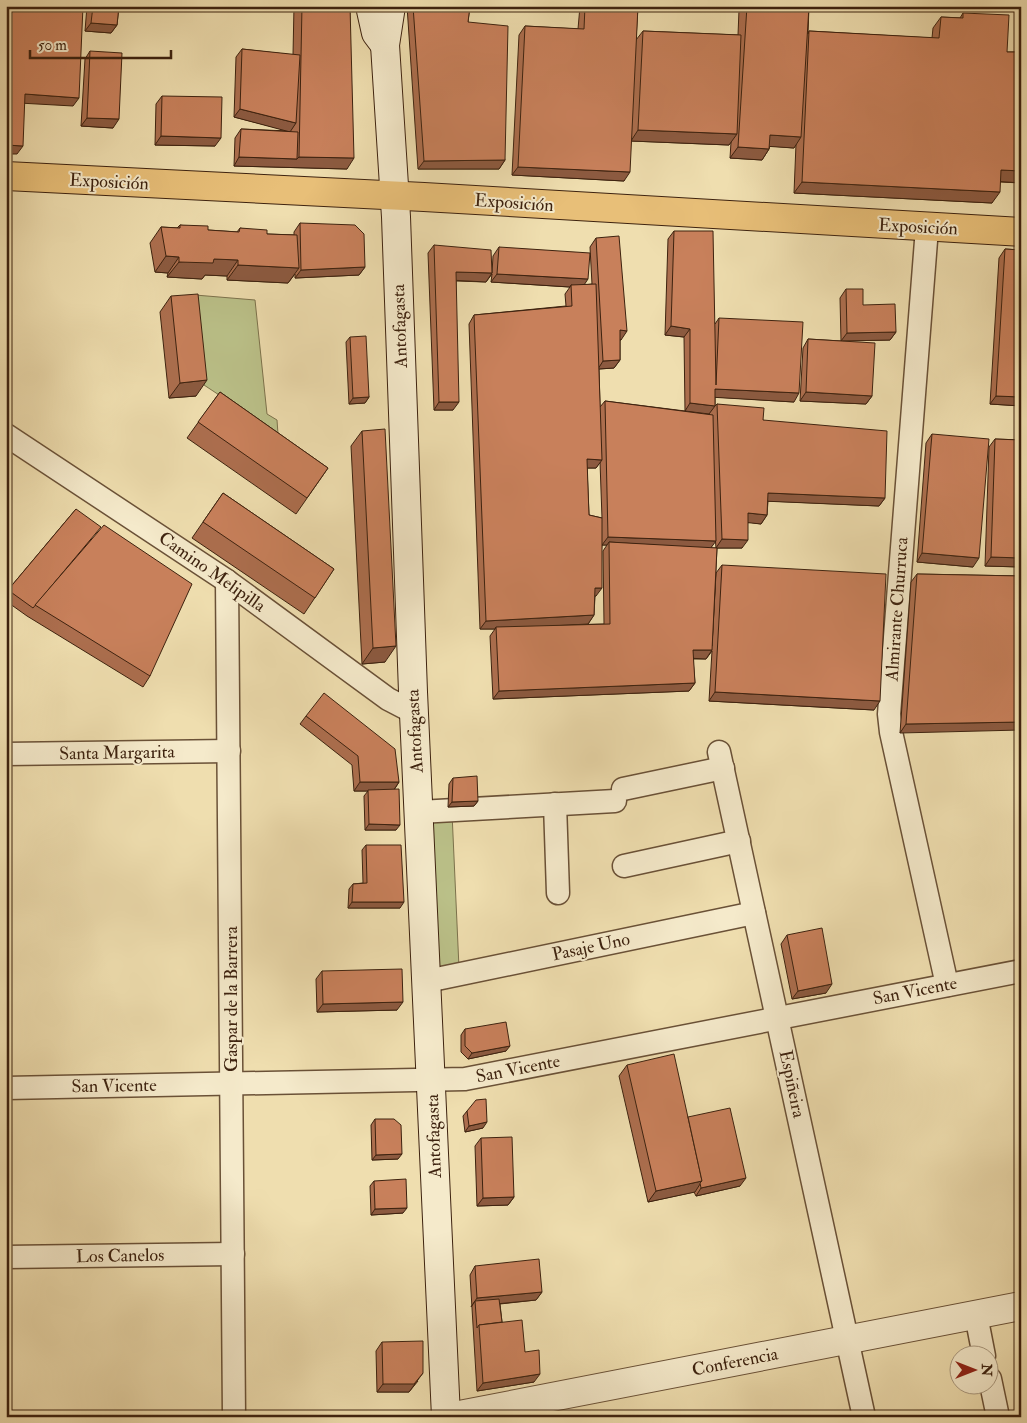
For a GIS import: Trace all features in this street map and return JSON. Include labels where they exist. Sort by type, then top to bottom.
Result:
[{"type":"main road","name":"Antofagasta","points":[[370,6],[376,33],[385,45]]},
{"type":"main road","name":"Antofagasta","points":[[391,6],[385,45],[395,197],[418,812],[447,1417]]},
{"type":"main road","name":"Exposición","points":[[6,176],[1021,232]]},
{"type":"main road","name":"Conferencia","points":[[447,1417],[1021,1306]]},
{"type":"street","name":"Almirante Churruca","points":[[927,228],[889,714],[891,732],[947,985]]},
{"type":"street","name":"Camino Melipilla","points":[[6,435],[227,581],[388,699],[415,713]]},
{"type":"street","name":"Gaspar de la Barrera","points":[[227,581],[234,1417]]},
{"type":"street","name":"Santa Margarita","points":[[6,754],[228,751]]},
{"type":"street","name":"Espiñeira","points":[[555,804],[619,795],[721,760],[864,1417]]},
{"type":"street","points":[[418,812],[555,804],[558,893]]},
{"type":"street","points":[[624,866],[739,841]]},
{"type":"street","name":"Pasaje Uno","points":[[427,981],[754,913]]},
{"type":"street","name":"San Vicente","points":[[6,1088],[431,1080],[478,1077],[1021,970]]},
{"type":"street","name":"Los Canelos","points":[[6,1257],[233,1254]]},
{"type":"street","points":[[976,1315],[982,1346]]},
{"type":"street","points":[[994,1396],[998,1417]]},
{"type":"green space","points":[[195,295],[255,300],[267,414],[277,420],[278,434],[204,385]]},
{"type":"green space","points":[[430,813],[452,813],[459,968],[437,972]]},
{"type":"building","points":[[6,6],[83,6],[79,98],[25,94],[23,146],[6,145]]},
{"type":"building","points":[[93,6],[119,6],[117,25],[91,23]]},
{"type":"building","points":[[302,6],[350,6],[354,158],[299,157]]},
{"type":"building","points":[[413,6],[470,6],[468,22],[508,26],[505,160],[424,161]]},
{"type":"building","points":[[585,6],[638,6],[630,172],[518,167],[525,26],[584,29]]},
{"type":"building","points":[[747,6],[809,6],[801,137],[770,135],[769,149],[738,147]]},
{"type":"building","points":[[963,13],[1009,15],[1007,52],[1021,52],[1021,171],[1001,170],[1000,192],[802,182],[809,31],[939,38],[941,17],[963,18]]},
{"type":"building","points":[[643,31],[741,35],[737,134],[638,130]]},
{"type":"building","points":[[242,49],[300,55],[296,123],[240,109]]},
{"type":"building","points":[[90,51],[122,53],[119,119],[87,118]]},
{"type":"building","points":[[162,96],[222,97],[221,138],[161,136]]},
{"type":"building","points":[[241,129],[298,132],[297,159],[239,157]]},
{"type":"building","points":[[300,223],[355,225],[364,234],[365,267],[301,270]]},
{"type":"building","points":[[180,225],[208,226],[208,230],[239,232],[240,228],[267,230],[267,234],[297,235],[299,268],[238,265],[238,260],[214,259],[213,263],[179,262],[179,257],[166,256],[161,227],[180,228]]},
{"type":"building","points":[[674,231],[713,231],[716,385],[719,318],[803,322],[799,393],[715,389],[715,406],[690,403],[690,329],[671,326]]},
{"type":"building","points":[[619,236],[627,331],[620,330],[620,360],[603,361],[596,238]]},
{"type":"building","points":[[434,245],[491,250],[492,273],[456,272],[459,402],[439,402]]},
{"type":"building","points":[[499,247],[590,253],[588,279],[497,274]]},
{"type":"building","points":[[1005,249],[1021,250],[1021,397],[996,396]]},
{"type":"building","points":[[596,284],[602,460],[587,459],[589,515],[602,518],[602,588],[595,588],[594,615],[486,621],[474,315],[572,306],[571,285]]},
{"type":"building","points":[[846,289],[863,289],[863,305],[895,304],[896,332],[847,333]]},
{"type":"building","points":[[198,294],[207,380],[180,383],[171,296]]},
{"type":"building","points":[[366,336],[369,397],[353,398],[350,337]]},
{"type":"building","points":[[808,339],[875,343],[872,396],[806,392]]},
{"type":"building","points":[[220,392],[328,468],[307,498],[198,422]]},
{"type":"building","points":[[605,401],[713,415],[716,541],[608,537]]},
{"type":"building","points":[[717,404],[764,408],[763,420],[887,431],[885,498],[768,493],[767,515],[748,513],[748,540],[722,539]]},
{"type":"building","points":[[385,429],[396,646],[373,648],[362,431]]},
{"type":"building","points":[[932,434],[989,439],[979,558],[922,553]]},
{"type":"building","points":[[995,439],[1021,440],[1021,558],[991,557]]},
{"type":"building","points":[[223,493],[334,569],[315,598],[203,522]]},
{"type":"building","points":[[76,509],[101,527],[33,608],[8,590]]},
{"type":"building","points":[[104,525],[192,584],[150,676],[35,605]]},
{"type":"building","points":[[609,542],[717,548],[712,650],[693,650],[695,683],[499,691],[496,627],[610,624]]},
{"type":"building","points":[[722,565],[886,574],[880,701],[715,692]]},
{"type":"building","points":[[917,574],[1021,576],[1021,722],[906,724]]},
{"type":"building","points":[[324,693],[395,749],[399,782],[360,782],[358,756],[306,716]]},
{"type":"building","points":[[477,776],[478,801],[452,802],[453,778]]},
{"type":"building","points":[[399,789],[400,825],[369,824],[368,790]]},
{"type":"building","points":[[366,845],[401,845],[404,902],[352,902],[353,884],[367,883]]},
{"type":"building","points":[[822,928],[832,984],[798,991],[787,935]]},
{"type":"building","points":[[402,969],[403,1002],[323,1004],[322,971]]},
{"type":"building","points":[[506,1022],[510,1046],[472,1053],[465,1046],[465,1029]]},
{"type":"building","points":[[674,1054],[702,1181],[656,1191],[627,1065]]},
{"type":"building","points":[[486,1099],[487,1122],[469,1126],[467,1111],[476,1100]]},
{"type":"building","points":[[730,1108],[746,1178],[701,1188],[700,1183],[702,1181],[688,1117]]},
{"type":"building","points":[[375,1119],[394,1119],[401,1125],[402,1154],[376,1155]]},
{"type":"building","points":[[512,1137],[514,1197],[483,1198],[481,1138]]},
{"type":"building","points":[[406,1179],[407,1208],[375,1209],[374,1181]]},
{"type":"building","points":[[539,1259],[542,1292],[477,1298],[475,1266]]},
{"type":"building","points":[[499,1299],[502,1322],[479,1325],[477,1328],[475,1301]]},
{"type":"building","points":[[522,1320],[525,1352],[539,1350],[540,1374],[483,1383],[479,1325]]},
{"type":"building","points":[[423,1341],[423,1373],[414,1384],[383,1384],[382,1342]]},
{"type":"railway","points":[[1014,6],[1021,7]]}]
